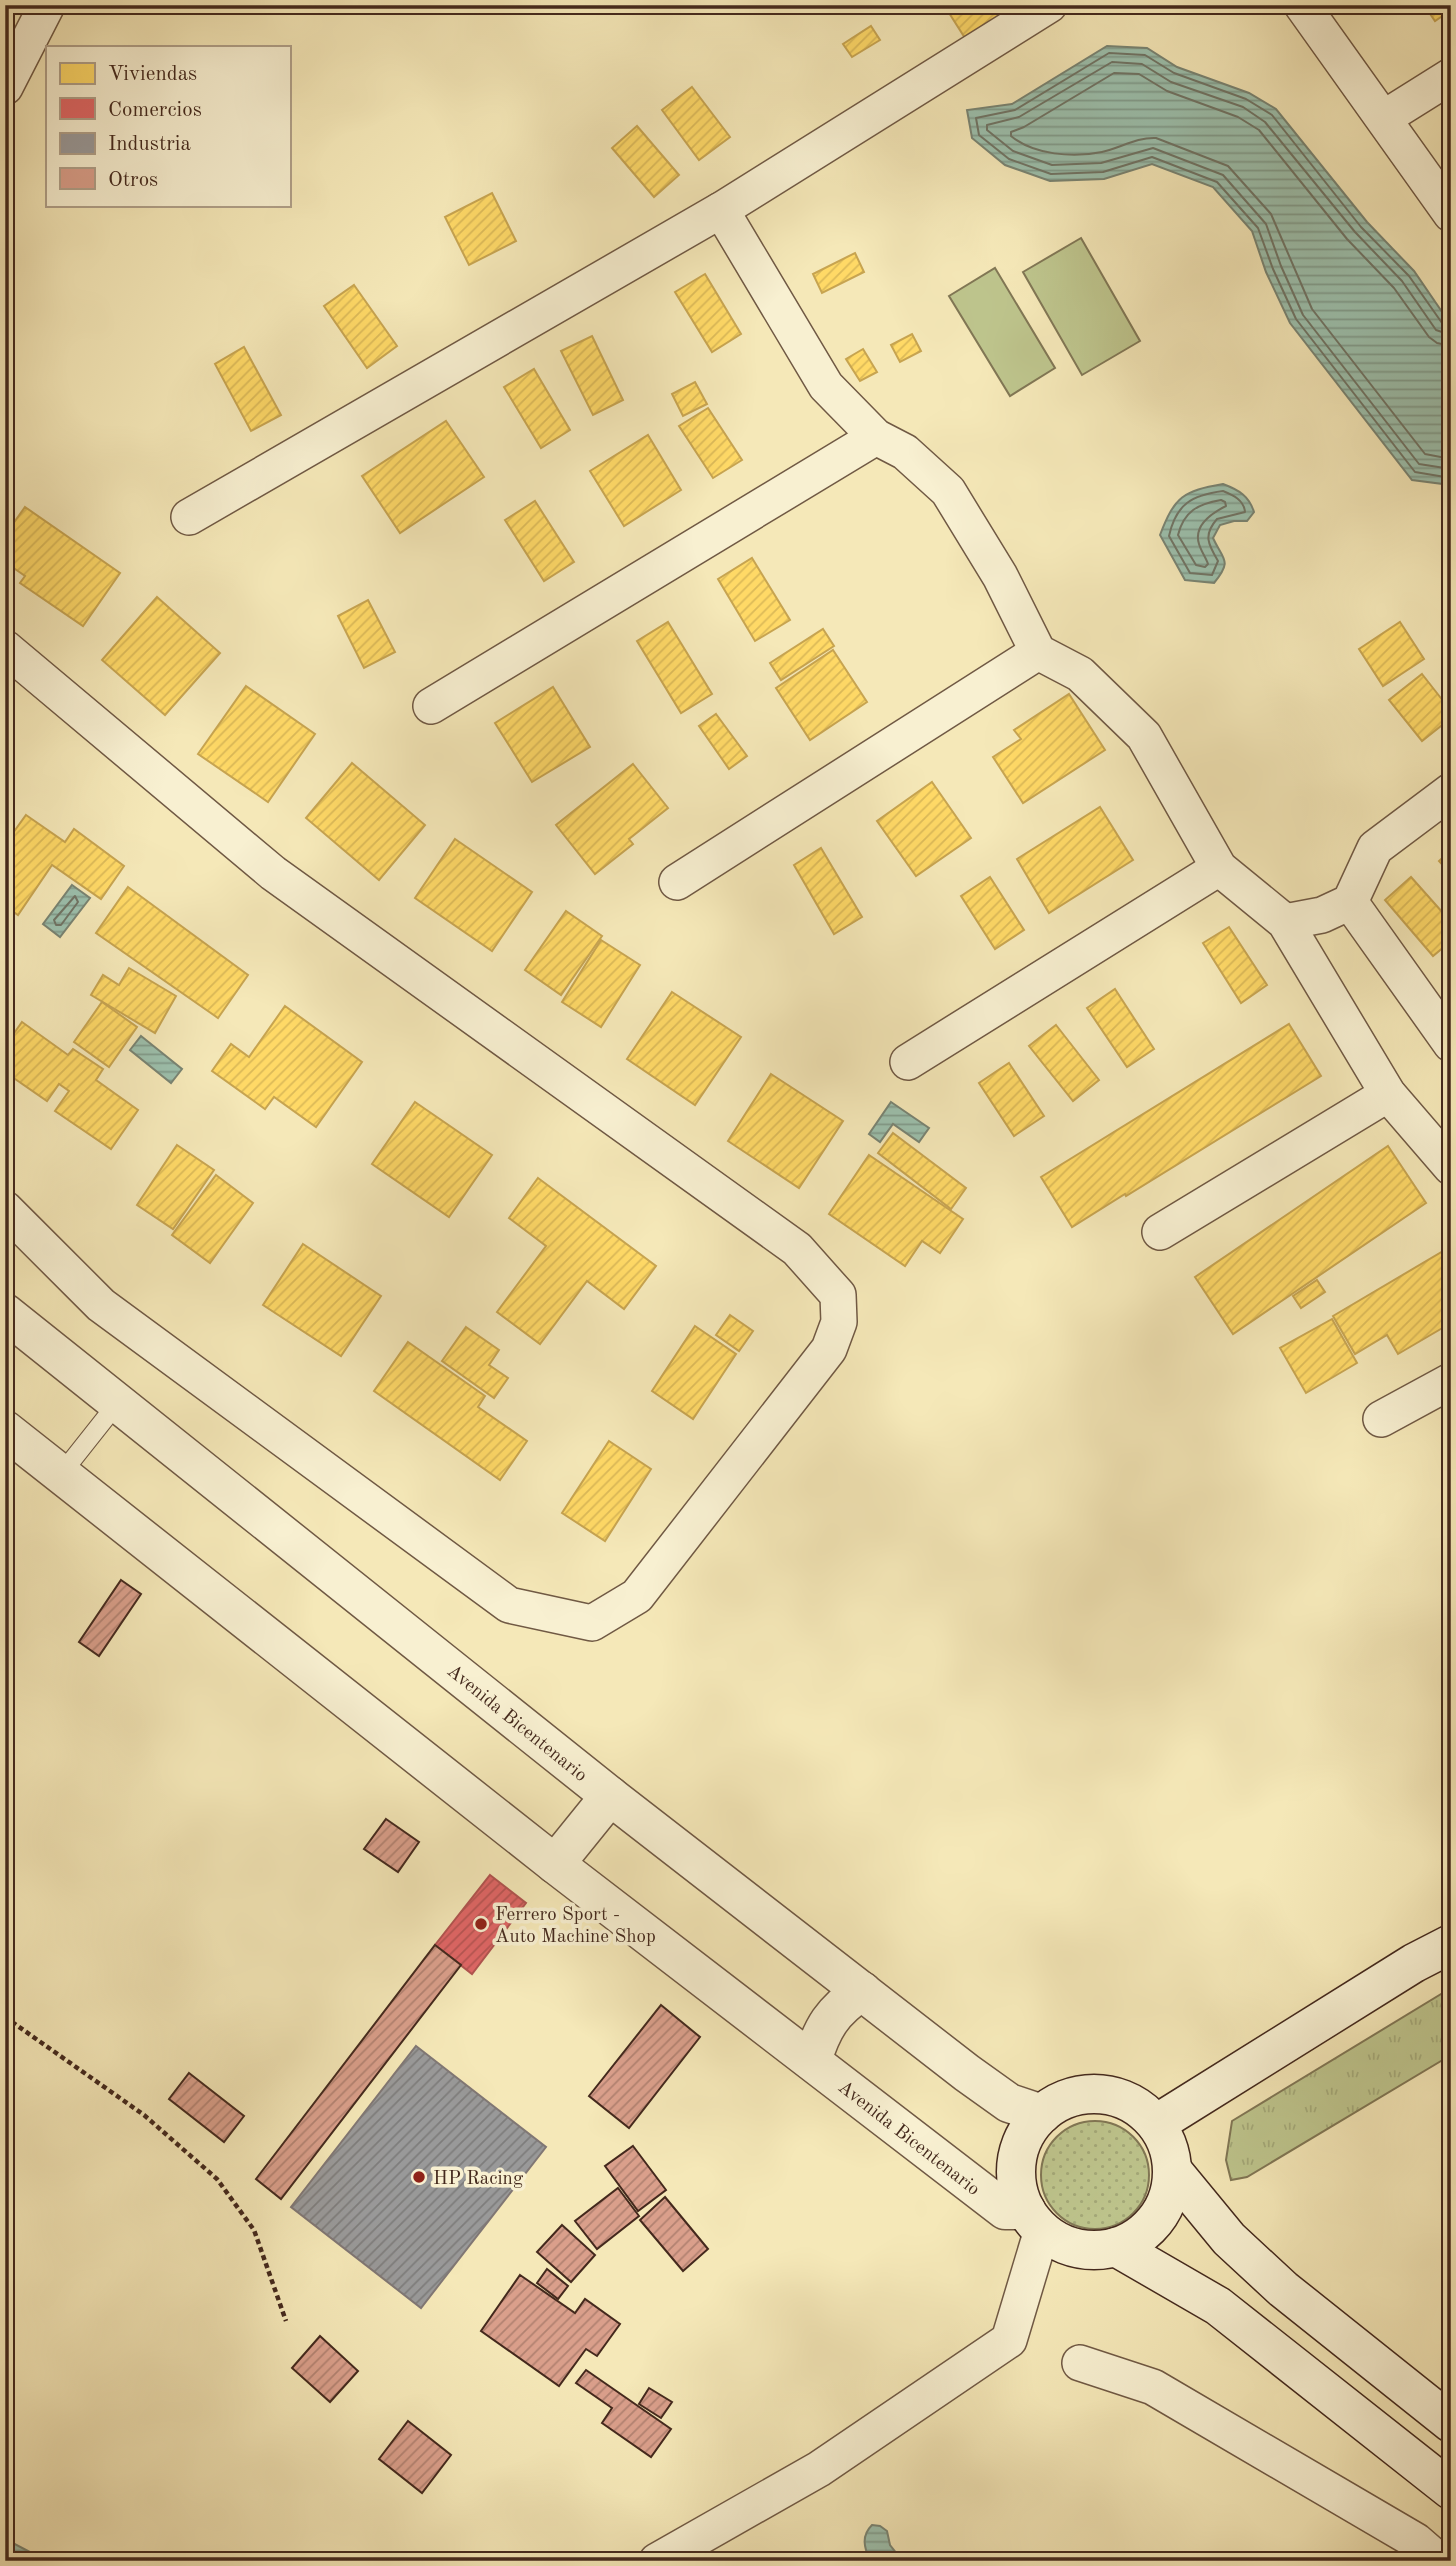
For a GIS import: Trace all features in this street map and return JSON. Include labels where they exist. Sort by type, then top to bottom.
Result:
[{"type":"street","points":[[5,87],[47,5]]},
{"type":"street","points":[[189,517],[721,210],[1049,5]]},
{"type":"street","points":[[1302,5],[1451,214]]},
{"type":"street","points":[[1384,118],[1451,75]]},
{"type":"street","points":[[721,210],[825,386],[876,437],[905,452],[948,491],[1000,576],[1038,652],[1080,674],[1144,736],[1219,868],[1285,922],[1388,1094],[1451,1167]]},
{"type":"street","points":[[430,706],[876,437]]},
{"type":"street","points":[[677,882],[1038,652]]},
{"type":"street","points":[[5,1209],[101,1305],[509,1605],[592,1623],[637,1596],[829,1349],[839,1322],[838,1294],[797,1249],[273,873],[10,663]]},
{"type":"street","points":[[1285,922],[1322,915],[1350,902],[1375,848],[1451,791]]},
{"type":"street","points":[[908,1062],[1219,868]]},
{"type":"street","points":[[1350,902],[1451,1044]]},
{"type":"street","points":[[1160,1233],[1388,1094]]},
{"type":"street","name":"Avenida Bicentenario","points":[[5,1312],[610,1796],[862,1991],[1009,2103],[1042,2114]]},
{"type":"street","points":[[1381,1419],[1451,1381]]},
{"type":"street","name":"Avenida Bicentenario","points":[[5,1430],[555,1864],[1005,2210],[1034,2220]]},
{"type":"street","points":[[555,1864],[610,1796]]},
{"type":"street","points":[[1156,2124],[1414,1963],[1451,1944]]},
{"type":"street","points":[[812,2061],[821,2032],[846,2002],[862,1991]]},
{"type":"street","points":[[1088,2094],[1114,2096],[1138,2106],[1156,2124],[1168,2146],[1172,2171],[1169,2196],[1156,2218],[1138,2236],[1116,2247],[1090,2250],[1064,2244],[1034,2220],[1017,2185],[1017,2160],[1026,2134],[1042,2114],[1063,2100],[1088,2094]]},
{"type":"street","points":[[1172,2171],[1229,2239],[1283,2289],[1451,2423]]},
{"type":"street","points":[[657,2561],[819,2469],[1009,2340],[1034,2220]]},
{"type":"street","points":[[1116,2247],[1217,2306],[1451,2490]]},
{"type":"street","points":[[1080,2363],[1153,2387],[1416,2542],[1439,2561]]},
{"type":"lane","points":[[62,1473],[118,1401]]},
{"type":"path","points":[[5,2017],[144,2115],[217,2179],[254,2230],[286,2321]]},
{"type":"green space","points":[[1081,238],[1140,341],[1082,375],[1023,272]]},
{"type":"green space","points":[[995,268],[1055,368],[1010,396],[949,296]]},
{"type":"green space","points":[[1451,1988],[1451,2055],[1247,2177],[1231,2180],[1226,2160],[1232,2121]]},
{"type":"green space","points":[[1095,2121],[1116,2125],[1134,2136],[1145,2154],[1149,2175],[1145,2196],[1134,2214],[1116,2225],[1095,2229],[1074,2225],[1056,2214],[1045,2196],[1041,2175],[1045,2154],[1056,2136],[1074,2125]]},
{"type":"water","points":[[1107,46],[1147,48],[1177,67],[1249,93],[1276,109],[1367,222],[1414,271],[1451,325],[1451,485],[1412,480],[1290,323],[1266,272],[1252,231],[1213,187],[1152,164],[1104,179],[1050,181],[1005,165],[972,138],[967,110],[1012,104]]},
{"type":"water","points":[[1223,484],[1243,494],[1254,512],[1247,521],[1220,525],[1213,538],[1225,564],[1214,583],[1185,580],[1160,535],[1171,512],[1182,498],[1198,489]]},
{"type":"water","points":[[72,885],[90,898],[60,937],[43,924]]},
{"type":"water","points":[[141,1036],[182,1069],[171,1083],[130,1050]]},
{"type":"water","points":[[891,1102],[929,1128],[919,1142],[893,1124],[880,1142],[869,1134]]},
{"type":"water","points":[[872,2525],[887,2531],[898,2561],[870,2561],[865,2542],[866,2533]]},
{"type":"water","points":[[5,2542],[11,2542],[47,2561],[5,2561]]},
{"type":"building: Viviendas","points":[[944,5],[994,5],[1000,15],[965,38]]},
{"type":"building: Viviendas","points":[[1424,5],[1451,5],[1451,10],[1435,21]]},
{"type":"building: Viviendas","points":[[871,26],[880,40],[852,57],[843,44]]},
{"type":"building: Viviendas","points":[[692,87],[730,137],[699,160],[662,110]]},
{"type":"building: Viviendas","points":[[637,126],[679,175],[654,197],[612,148]]},
{"type":"building: Viviendas","points":[[492,193],[516,241],[469,265],[445,217]]},
{"type":"building: Viviendas","points":[[855,253],[864,272],[822,293],[813,274]]},
{"type":"building: Viviendas","points":[[705,274],[741,334],[712,352],[675,292]]},
{"type":"building: Viviendas","points":[[354,285],[397,346],[367,368],[324,306]]},
{"type":"building: Viviendas","points":[[912,334],[921,351],[900,362],[891,345]]},
{"type":"building: Viviendas","points":[[592,336],[623,400],[593,415],[561,351]]},
{"type":"building: Viviendas","points":[[244,347],[281,415],[251,431],[215,364]]},
{"type":"building: Viviendas","points":[[863,349],[877,372],[860,381],[846,359]]},
{"type":"building: Viviendas","points":[[534,369],[570,430],[541,448],[504,387]]},
{"type":"building: Viviendas","points":[[695,382],[707,404],[683,416],[672,394]]},
{"type":"building: Viviendas","points":[[708,408],[742,460],[713,478],[679,426]]},
{"type":"building: Viviendas","points":[[446,421],[484,477],[400,533],[362,476]]},
{"type":"building: Viviendas","points":[[648,435],[681,490],[624,526],[590,471]]},
{"type":"building: Viviendas","points":[[535,501],[574,562],[544,581],[505,520]]},
{"type":"building: Viviendas","points":[[25,507],[120,573],[83,626],[20,583],[25,576],[5,562],[5,535]]},
{"type":"building: Viviendas","points":[[752,558],[790,620],[755,641],[718,579]]},
{"type":"building: Viviendas","points":[[157,597],[220,653],[165,715],[102,660]]},
{"type":"building: Viviendas","points":[[368,600],[395,652],[364,668],[338,616]]},
{"type":"building: Viviendas","points":[[668,622],[712,694],[681,713],[637,641]]},
{"type":"building: Viviendas","points":[[1400,622],[1424,659],[1383,686],[1359,649]]},
{"type":"building: Viviendas","points":[[823,629],[834,646],[781,680],[770,663]]},
{"type":"building: Viviendas","points":[[833,650],[867,702],[810,740],[776,688]]},
{"type":"building: Viviendas","points":[[1422,674],[1451,711],[1451,718],[1422,741],[1389,700]]},
{"type":"building: Viviendas","points":[[246,686],[315,734],[268,802],[198,754]]},
{"type":"building: Viviendas","points":[[553,687],[590,747],[532,782],[495,723]]},
{"type":"building: Viviendas","points":[[1069,694],[1105,750],[1023,803],[993,757],[1021,739],[1014,730]]},
{"type":"building: Viviendas","points":[[716,714],[747,756],[729,769],[699,726]]},
{"type":"building: Viviendas","points":[[352,763],[425,825],[379,880],[306,818]]},
{"type":"building: Viviendas","points":[[633,764],[668,808],[629,839],[633,844],[595,874],[556,825]]},
{"type":"building: Viviendas","points":[[932,782],[971,838],[916,876],[877,821]]},
{"type":"building: Viviendas","points":[[1100,807],[1133,860],[1049,913],[1017,859]]},
{"type":"building: Viviendas","points":[[26,815],[65,842],[74,829],[124,866],[101,899],[52,865],[18,915],[5,906],[5,844]]},
{"type":"building: Viviendas","points":[[455,839],[532,892],[492,951],[415,898]]},
{"type":"building: Viviendas","points":[[821,848],[862,917],[834,934],[794,865]]},
{"type":"building: Viviendas","points":[[1451,850],[1451,874],[1439,861]]},
{"type":"building: Viviendas","points":[[990,877],[1024,930],[995,949],[961,896]]},
{"type":"building: Viviendas","points":[[1411,877],[1451,922],[1451,941],[1433,956],[1385,900]]},
{"type":"building: Viviendas","points":[[128,887],[248,975],[218,1018],[96,933]]},
{"type":"building: Viviendas","points":[[566,911],[602,936],[561,995],[525,970]]},
{"type":"building: Viviendas","points":[[1229,927],[1267,985],[1241,1003],[1203,943]]},
{"type":"building: Viviendas","points":[[601,940],[640,965],[601,1027],[562,1002]]},
{"type":"building: Viviendas","points":[[1451,964],[1451,979],[1444,969]]},
{"type":"building: Viviendas","points":[[129,968],[176,996],[155,1033],[91,995],[103,975],[119,985]]},
{"type":"building: Viviendas","points":[[1115,989],[1154,1049],[1127,1067],[1087,1008]]},
{"type":"building: Viviendas","points":[[672,992],[741,1037],[695,1105],[627,1059]]},
{"type":"building: Viviendas","points":[[102,1002],[137,1027],[109,1067],[74,1042]]},
{"type":"building: Viviendas","points":[[285,1006],[362,1062],[316,1127],[274,1097],[265,1109],[212,1071],[231,1044],[249,1057]]},
{"type":"building: Viviendas","points":[[22,1022],[68,1055],[73,1049],[103,1069],[96,1080],[138,1110],[111,1149],[55,1111],[69,1091],[59,1084],[47,1101],[5,1072],[5,1046]]},
{"type":"building: Viviendas","points":[[1289,1024],[1321,1076],[1072,1227],[1041,1177]]},
{"type":"building: Viviendas","points":[[1056,1025],[1099,1080],[1073,1101],[1029,1046]]},
{"type":"building: Viviendas","points":[[1009,1063],[1044,1116],[1014,1136],[979,1083]]},
{"type":"building: Viviendas","points":[[771,1074],[843,1121],[799,1188],[728,1141]]},
{"type":"building: Viviendas","points":[[415,1102],[492,1155],[449,1217],[372,1164]]},
{"type":"building: Viviendas","points":[[893,1133],[966,1188],[951,1209],[878,1153]]},
{"type":"building: Viviendas","points":[[177,1145],[214,1170],[173,1229],[137,1205]]},
{"type":"building: Viviendas","points":[[1388,1146],[1426,1203],[1233,1334],[1195,1277]]},
{"type":"building: Viviendas","points":[[869,1155],[963,1219],[940,1253],[922,1241],[905,1266],[829,1214]]},
{"type":"building: Viviendas","points":[[216,1175],[253,1203],[210,1263],[172,1235]]},
{"type":"building: Viviendas","points":[[538,1178],[656,1266],[624,1309],[587,1281],[540,1344],[497,1312],[546,1246],[509,1218]]},
{"type":"building: Viviendas","points":[[303,1244],[381,1296],[341,1356],[263,1305]]},
{"type":"building: Viviendas","points":[[1450,1247],[1451,1323],[1398,1354],[1387,1335],[1355,1354],[1333,1316]]},
{"type":"building: Viviendas","points":[[1317,1280],[1325,1292],[1301,1308],[1293,1296]]},
{"type":"building: Viviendas","points":[[730,1315],[753,1331],[739,1351],[716,1335]]},
{"type":"building: Viviendas","points":[[1332,1319],[1357,1363],[1306,1393],[1280,1348]]},
{"type":"building: Viviendas","points":[[695,1326],[736,1354],[693,1419],[652,1391]]},
{"type":"building: Viviendas","points":[[466,1327],[499,1350],[489,1365],[508,1378],[494,1398],[442,1361]]},
{"type":"building: Viviendas","points":[[408,1342],[485,1396],[478,1407],[527,1441],[500,1480],[374,1391]]},
{"type":"building: Viviendas","points":[[609,1441],[651,1469],[605,1541],[562,1513]]},
{"type":"building: Comercios","name":"Ferrero Sport - Auto Machine Shop","points":[[490,1875],[526,1903],[472,1974],[435,1945]]},
{"type":"building: Industria","name":"HP Racing","points":[[416,2046],[546,2147],[421,2308],[291,2207]]},
{"type":"building: Otros","points":[[121,1580],[141,1594],[99,1656],[79,1642]]},
{"type":"building: Otros","points":[[386,1819],[419,1842],[398,1872],[364,1849]]},
{"type":"building: Otros","points":[[435,1945],[461,1965],[281,2199],[256,2179]]},
{"type":"building: Otros","points":[[661,2005],[700,2037],[629,2128],[589,2096]]},
{"type":"building: Otros","points":[[189,2073],[244,2116],[224,2142],[169,2099]]},
{"type":"building: Otros","points":[[633,2146],[666,2190],[638,2211],[605,2166]]},
{"type":"building: Otros","points":[[618,2188],[639,2216],[597,2249],[575,2221]]},
{"type":"building: Otros","points":[[665,2197],[708,2249],[683,2271],[640,2220]]},
{"type":"building: Otros","points":[[562,2225],[595,2255],[571,2282],[537,2252]]},
{"type":"building: Otros","points":[[547,2269],[568,2286],[558,2299],[537,2283]]},
{"type":"building: Otros","points":[[520,2275],[575,2313],[585,2299],[620,2324],[597,2356],[586,2349],[559,2386],[481,2331]]},
{"type":"building: Otros","points":[[320,2336],[358,2371],[330,2402],[292,2368]]},
{"type":"building: Otros","points":[[586,2370],[671,2429],[651,2457],[602,2423],[612,2408],[576,2383]]},
{"type":"building: Otros","points":[[649,2388],[672,2402],[661,2418],[639,2404]]},
{"type":"building: Otros","points":[[408,2421],[451,2455],[422,2493],[379,2459]]},
{"type":"place","name":"Ferrero Sport - Auto Machine Shop","points":[[481,1924]]},
{"type":"place","name":"HP Racing","points":[[419,2177]]}]
